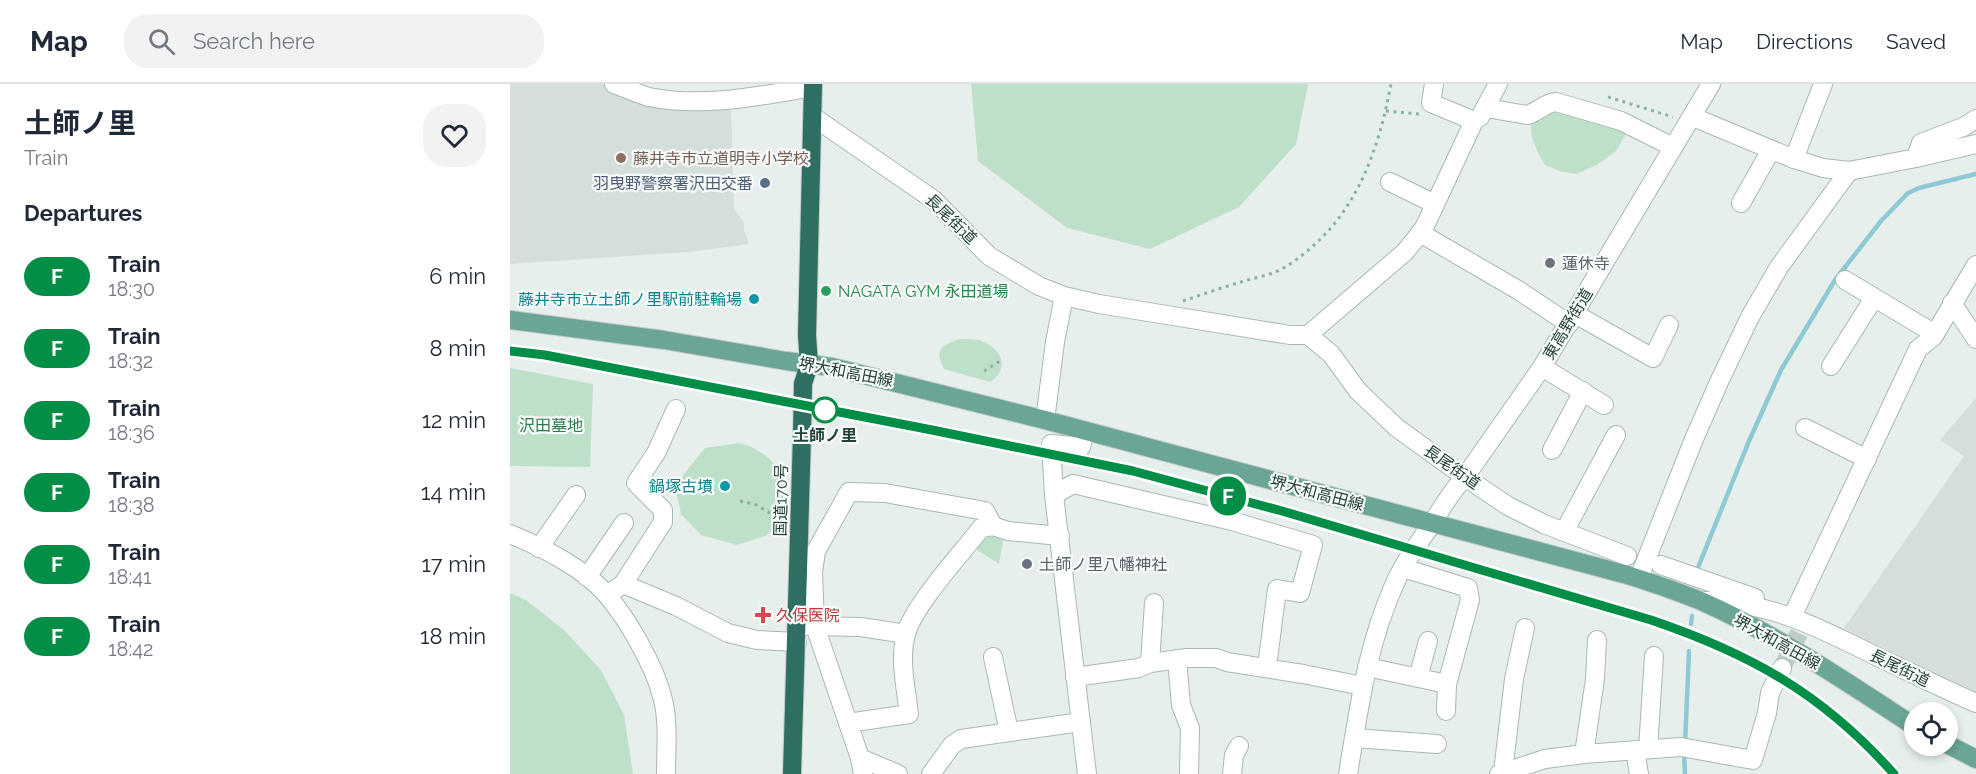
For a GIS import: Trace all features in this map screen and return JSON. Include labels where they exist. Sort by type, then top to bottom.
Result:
[{"type":"highway","name":"国道170号","points":[[792,774],[803,631],[802,435],[803,384],[808,364],[813,85]]},
{"type":"main road","name":"堺大和高田線","points":[[510,320],[664,340],[832,367],[889,380],[1639,578],[1701,601],[1757,628],[1904,719]]},
{"type":"main road","points":[[1958,750],[1976,759]]},
{"type":"street","points":[[614,84],[648,96],[700,102],[735,99],[813,85]]},
{"type":"street","points":[[1434,84],[1431,103],[1480,115],[1527,115],[1548,103],[1556,102],[1621,121],[1673,147]]},
{"type":"street","points":[[1308,335],[1405,252],[1420,233],[1498,84]]},
{"type":"street","name":"東高野街道","points":[[1348,774],[1362,686],[1395,583],[1414,549],[1454,489],[1466,477],[1542,367],[1711,84]]},
{"type":"street","points":[[1794,159],[1823,84]]},
{"type":"street","name":"長尾街道","points":[[812,116],[934,200],[989,256],[1039,286],[1064,296],[1099,304],[1290,335],[1308,335],[1331,354],[1358,391],[1397,428],[1466,477],[1508,506],[1564,532],[1627,556]]},
{"type":"street","points":[[1693,117],[1794,159],[1823,168],[1849,171],[1976,144]]},
{"type":"street","points":[[1916,158],[1921,143],[1963,127],[1976,119]]},
{"type":"street","points":[[1741,203],[1771,150]]},
{"type":"street","points":[[1639,578],[1694,439],[1750,317],[1779,267],[1849,171]]},
{"type":"street","points":[[1390,182],[1435,204]]},
{"type":"street","points":[[1420,233],[1572,319],[1653,358],[1669,325]]},
{"type":"street","points":[[1701,601],[1744,605],[1798,621],[1867,459],[1918,349],[1935,334],[1976,265]]},
{"type":"street","points":[[1845,280],[1935,334]]},
{"type":"street","points":[[1046,420],[1055,342],[1064,296]]},
{"type":"street","points":[[1831,366],[1874,298]]},
{"type":"street","points":[[1952,303],[1976,339]]},
{"type":"street","points":[[1542,367],[1604,405]]},
{"type":"street","points":[[1552,450],[1583,391]]},
{"type":"street","points":[[607,595],[623,584],[663,522],[663,510],[636,483],[656,453],[676,409]]},
{"type":"street","points":[[1805,429],[1867,459]]},
{"type":"street","points":[[1085,431],[1081,447],[1051,444],[1054,495],[1087,774]]},
{"type":"street","points":[[1564,532],[1616,435]]},
{"type":"street","points":[[1054,495],[1073,484],[1232,521],[1313,545],[1300,593],[1277,589],[1267,667]]},
{"type":"street","points":[[898,774],[861,766],[848,723],[803,631],[816,551],[849,492],[885,493],[985,511],[993,526]]},
{"type":"street","points":[[539,548],[576,495]]},
{"type":"street","points":[[587,577],[624,523]]},
{"type":"street","points":[[848,723],[909,714],[903,667],[906,634],[920,606],[981,528],[993,526],[1008,531],[1060,536]]},
{"type":"street","points":[[510,534],[539,548],[587,577],[607,595],[640,644],[663,696],[666,713],[666,774]]},
{"type":"street","name":"長尾街道","points":[[1660,565],[1798,621],[1976,703]]},
{"type":"street","points":[[1403,568],[1468,588],[1470,600],[1447,684],[1446,711]]},
{"type":"street","points":[[623,584],[676,606],[728,633],[757,640],[803,631],[861,627],[906,634]]},
{"type":"street","points":[[1150,663],[1154,603]]},
{"type":"street","points":[[1525,628],[1514,679],[1501,773],[1545,759],[1642,749],[1686,747],[1753,760],[1767,713],[1770,693],[1782,668]]},
{"type":"street","points":[[1584,754],[1595,679],[1597,640]]},
{"type":"street","points":[[1418,678],[1428,641]]},
{"type":"street","points":[[1639,774],[1654,656]]},
{"type":"street","points":[[993,657],[1009,732]]},
{"type":"street","points":[[1075,677],[1138,668],[1150,663],[1177,659],[1216,658],[1227,662],[1267,667],[1362,686]]},
{"type":"street","points":[[1177,659],[1181,705],[1190,728],[1189,774]]},
{"type":"street","points":[[1367,667],[1447,684]]},
{"type":"street","points":[[931,774],[952,745],[961,739],[1082,722]]},
{"type":"street","points":[[1354,738],[1437,744]]},
{"type":"street","points":[[1232,774],[1234,755],[1239,746]]},
{"type":"path","points":[[1177,302],[1275,272],[1293,262],[1316,244],[1336,223],[1357,191],[1382,131],[1391,84]]},
{"type":"path","points":[[1608,97],[1656,112]]},
{"type":"path","points":[[984,371],[1000,361]]},
{"type":"path","points":[[740,501],[757,505],[773,515],[785,516]]},
{"type":"shaded area","name":"藤井寺市立道明寺小学校","points":[[510,84],[603,84],[613,89],[731,103],[734,209],[744,222],[749,244],[688,252],[510,264]]},
{"type":"shaded area","points":[[1976,398],[1976,695],[1844,628],[1964,456],[1940,440]]},
{"type":"green space","points":[[971,84],[1308,84],[1296,144],[1239,207],[1150,249],[1067,228],[978,161]]},
{"type":"green space","points":[[1548,109],[1629,129],[1616,151],[1597,165],[1576,174],[1560,171],[1545,165],[1532,137],[1532,120]]},
{"type":"green space","points":[[959,339],[979,340],[993,347],[998,352],[1002,364],[997,376],[990,382],[944,369],[940,357],[941,349]]},
{"type":"green space","name":"沢田墓地","points":[[510,368],[593,384],[590,467],[510,466]]},
{"type":"green space","points":[[740,443],[760,452],[776,466],[782,480],[783,496],[781,524],[765,536],[737,545],[701,535],[681,514],[676,491],[684,474],[705,448]]},
{"type":"green space","points":[[985,533],[1004,535],[999,564],[974,548]]},
{"type":"green space","points":[[510,593],[526,600],[564,630],[601,670],[624,715],[633,774],[510,774]]},
{"type":"waterway","points":[[1697,570],[1749,441],[1781,370],[1835,280],[1881,221],[1908,193],[1919,188],[1976,174]]},
{"type":"waterway","points":[[1691,624],[1692,616]]},
{"type":"waterway","points":[[1685,744],[1689,651]]},
{"type":"waterway","points":[[1684,753],[1685,774]]},
{"type":"tunnel","points":[[1782,668],[1799,633]]},
{"type":"railway","points":[[510,351],[545,355],[1133,471],[1238,498],[1651,620],[1730,650],[1784,679],[1824,707],[1894,774]]},
{"type":"train","name":"F","points":[[510,351],[545,355],[1133,471],[1238,498],[1651,620],[1702,638],[1743,656],[1786,680],[1830,712],[1872,749],[1894,774]]},
{"type":"place","name":"藤井寺市立道明寺小学校","points":[[621,158]]},
{"type":"place","name":"羽曳野警察署沢田交番","points":[[765,183]]},
{"type":"place","name":"蓮休寺","points":[[1550,263]]},
{"type":"place","name":"NAGATA GYM 永田道場","points":[[826,291]]},
{"type":"place","name":"藤井寺市立土師ノ里駅前駐輪場","points":[[754,299]]},
{"type":"place","name":"土師ノ里","points":[[825,410]]},
{"type":"place","name":"鍋塚古墳","points":[[725,486]]},
{"type":"place","name":"土師ノ里八幡神社","points":[[1027,564]]},
{"type":"place","name":"久保医院","points":[[763,615]]}]
